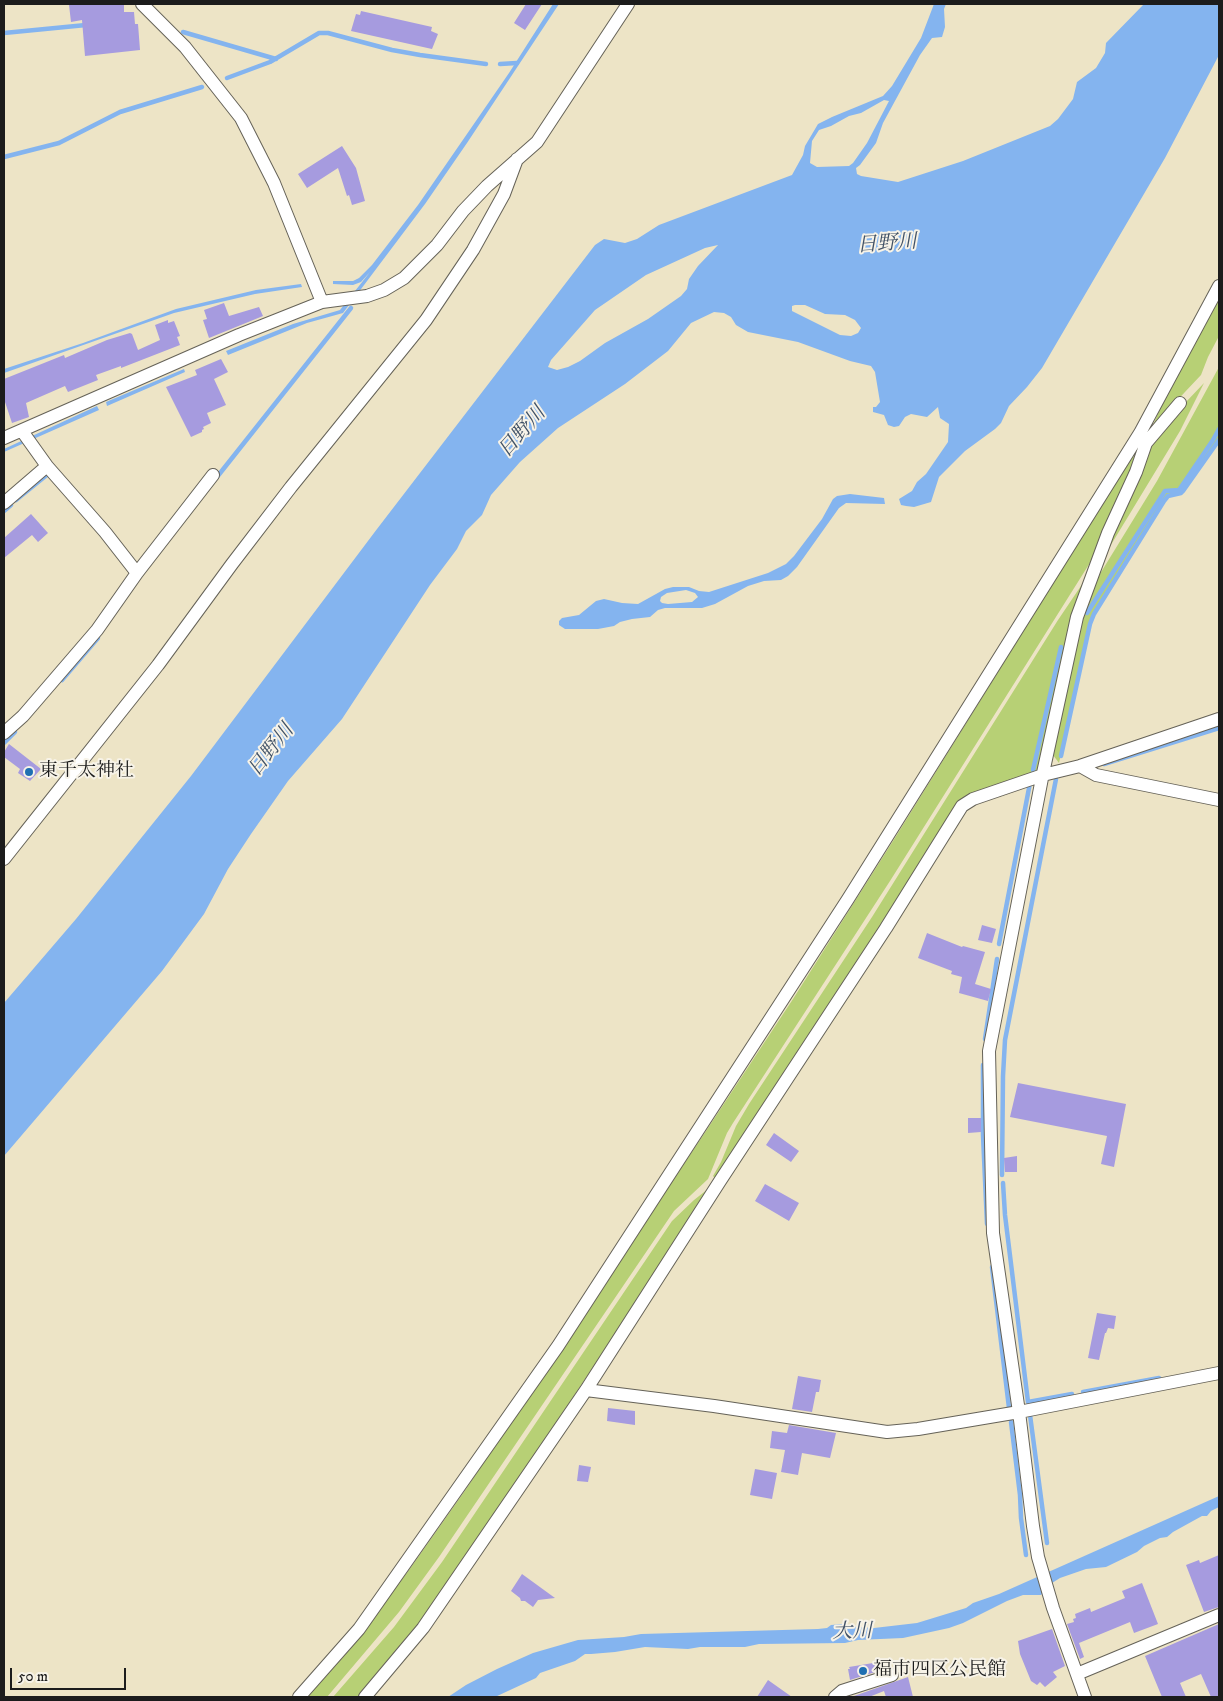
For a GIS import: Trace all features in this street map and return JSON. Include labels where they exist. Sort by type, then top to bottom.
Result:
[{"type":"street","points":[[142,4],[186,47],[241,118],[274,184],[322,302]]},
{"type":"street","points":[[4,438],[26,436],[239,335],[322,302],[352,298],[384,290],[404,278],[437,245],[487,186],[537,142],[628,4]]},
{"type":"street","points":[[4,859],[158,665],[291,487],[426,320],[482,234],[504,194],[517,159]]},
{"type":"street","points":[[299,1697],[359,1630],[558,1346],[848,899],[1143,438],[1219,286]]},
{"type":"street","points":[[1084,1697],[1053,1608],[1038,1557],[994,1233],[990,1051],[1043,774],[1077,617],[1108,533],[1136,472],[1143,438],[1180,403]]},
{"type":"street","points":[[26,436],[47,466],[105,532],[137,573]]},
{"type":"street","points":[[4,503],[47,466]]},
{"type":"street","points":[[4,733],[23,716],[97,630],[137,573],[213,475]]},
{"type":"street","points":[[365,1697],[423,1628],[586,1390],[966,802],[1043,774],[1080,766],[1219,719]]},
{"type":"street","points":[[1080,766],[1096,775],[1219,800]]},
{"type":"street","points":[[586,1390],[722,1407],[887,1432],[1019,1412],[1219,1373]]},
{"type":"street","points":[[1077,1674],[1219,1615]]},
{"type":"street","points":[[835,1697],[842,1691],[892,1675]]},
{"type":"green space","points":[[1219,297],[1219,336],[1201,375],[1152,427],[1162,405]]},
{"type":"green space","points":[[1219,367],[1219,438],[1180,493],[1167,496],[1162,502],[1093,614],[1089,624],[1059,763],[1053,755],[1081,625],[1095,582],[1157,481]]},
{"type":"green space","points":[[1204,383],[1180,431],[1106,553],[1154,440]]},
{"type":"green space","points":[[1132,456],[1136,457],[1093,558],[890,881],[733,1123],[708,1179],[674,1211],[439,1557],[399,1612],[327,1697],[303,1697],[365,1627],[409,1570],[464,1492],[704,1134],[793,999],[893,841]]},
{"type":"green space","points":[[1087,577],[1038,772],[969,798],[904,891],[715,1178],[713,1176],[736,1126],[749,1104],[872,917],[1058,620]]},
{"type":"green space","points":[[711,1188],[442,1596],[361,1697],[333,1697],[394,1627],[442,1562],[672,1221],[694,1200]]},
{"type":"water","points":[[553,4],[559,4],[467,143],[425,204],[343,313],[307,323],[228,355],[226,351],[293,324],[340,310],[370,272],[361,282],[353,285],[333,284],[333,281],[353,281],[359,278],[372,265],[418,205],[509,73]]},
{"type":"water","name":"日野川","points":[[934,4],[946,4],[944,9],[945,27],[942,37],[932,38],[920,55],[883,123],[876,143],[856,168],[857,174],[861,176],[898,182],[963,161],[1050,126],[1058,119],[1073,99],[1077,82],[1096,68],[1105,53],[1106,43],[1144,4],[1219,4],[1219,55],[1165,158],[1042,368],[1009,406],[1001,423],[965,451],[939,477],[931,502],[914,507],[901,505],[899,499],[912,491],[948,442],[949,424],[940,418],[938,407],[927,417],[911,414],[905,417],[899,426],[888,425],[884,415],[873,412],[873,407],[876,407],[880,402],[875,372],[871,366],[850,361],[798,342],[748,332],[736,325],[731,317],[724,313],[714,312],[691,323],[668,351],[625,384],[558,428],[520,462],[491,495],[482,515],[466,531],[457,549],[430,585],[342,719],[288,781],[251,834],[228,869],[204,914],[162,971],[4,1156],[4,1003],[76,919],[191,776],[377,529],[595,245],[604,239],[625,243],[637,239],[659,225],[792,175],[803,155],[805,146],[818,124],[883,96],[892,86],[921,38]],"holes":[[[884,100],[889,101],[867,143],[853,163],[849,166],[817,167],[810,163],[812,141],[819,130],[849,116],[861,113]],[[718,245],[698,266],[689,279],[687,289],[681,296],[648,319],[605,343],[580,361],[557,370],[548,367],[551,360],[595,310],[646,275],[705,248]],[[805,305],[825,314],[845,315],[855,320],[861,328],[858,333],[851,336],[840,335],[792,311],[792,306]]]},
{"type":"water","points":[[301,284],[302,287],[255,294],[174,313],[4,373],[4,369],[176,309],[256,290]]},
{"type":"water","points":[[184,369],[185,372],[107,406],[106,402]]},
{"type":"water","points":[[97,406],[99,410],[4,452],[4,449]]},
{"type":"water","points":[[850,494],[884,498],[885,504],[846,503],[839,508],[797,567],[781,580],[764,581],[748,586],[715,604],[702,608],[665,608],[658,610],[650,617],[620,622],[614,626],[598,629],[565,629],[559,625],[559,621],[562,618],[579,615],[596,601],[604,599],[638,604],[665,589],[673,587],[689,587],[709,592],[768,573],[786,564],[794,556],[822,519],[833,499],[837,496]],"holes":[[[686,590],[695,593],[698,597],[692,602],[668,604],[660,601],[661,597],[667,593]]]},
{"type":"water","name":"大川","points":[[1219,1496],[1219,1507],[1211,1511],[1207,1516],[1202,1516],[1167,1537],[1160,1538],[1144,1546],[1137,1552],[1106,1567],[1086,1569],[1060,1578],[1052,1583],[1041,1595],[1023,1595],[949,1628],[903,1638],[858,1640],[845,1643],[759,1644],[745,1647],[700,1647],[688,1649],[645,1647],[585,1654],[575,1661],[540,1673],[536,1678],[495,1697],[448,1697],[466,1685],[533,1653],[578,1640],[641,1634],[818,1629],[844,1624],[874,1628],[917,1623],[966,1608],[973,1603],[999,1594]]},
{"type":"building","points":[[124,4],[124,12],[134,12],[135,24],[138,24],[140,50],[85,56],[82,20],[71,22],[69,5]]},
{"type":"building","points":[[526,4],[542,4],[525,30],[514,23]]},
{"type":"building","points":[[361,11],[432,27],[431,31],[438,34],[432,49],[351,31],[356,14],[360,15]]},
{"type":"building","points":[[342,146],[356,168],[365,201],[352,205],[338,168],[307,188],[298,174]]},
{"type":"building","points":[[224,303],[229,316],[259,307],[263,316],[209,338],[203,320],[207,319],[204,310]]},
{"type":"building","points":[[168,320],[168,323],[174,321],[180,336],[177,337],[180,345],[121,368],[121,366],[96,375],[98,380],[68,392],[65,386],[26,403],[29,417],[12,423],[4,399],[4,379],[64,355],[65,358],[107,340],[130,333],[138,350],[160,340],[155,325]]},
{"type":"building","points":[[221,359],[228,372],[214,379],[226,405],[207,413],[211,423],[203,427],[202,432],[191,437],[166,387],[197,375],[195,370]]},
{"type":"building","points":[[31,514],[48,533],[38,542],[32,535],[4,558],[4,538]]},
{"type":"building","points":[[9,744],[41,769],[30,781],[18,773],[20,769],[4,757],[4,752]]},
{"type":"building","points":[[982,925],[996,929],[992,943],[978,940]]},
{"type":"building","points":[[927,933],[962,947],[985,952],[975,984],[991,989],[988,1001],[959,993],[962,977],[951,974],[952,971],[918,958]]},
{"type":"building","points":[[1018,1083],[1126,1104],[1114,1167],[1101,1164],[1107,1136],[1010,1117]]},
{"type":"building","points":[[968,1118],[981,1118],[981,1132],[968,1133]]},
{"type":"building","points":[[774,1133],[799,1151],[791,1162],[766,1145]]},
{"type":"building","points":[[1017,1156],[1017,1172],[1005,1172],[1004,1158]]},
{"type":"building","points":[[765,1184],[799,1203],[789,1221],[755,1201]]},
{"type":"building","points":[[1097,1313],[1116,1316],[1114,1329],[1108,1328],[1105,1333],[1099,1360],[1088,1358]]},
{"type":"building","points":[[798,1376],[821,1380],[819,1392],[816,1392],[812,1412],[792,1409]]},
{"type":"building","points":[[608,1408],[635,1411],[635,1425],[607,1421]]},
{"type":"building","points":[[789,1425],[836,1433],[830,1458],[802,1453],[798,1475],[781,1472],[785,1450],[770,1448],[772,1431],[787,1433]]},
{"type":"building","points":[[579,1465],[591,1467],[588,1482],[577,1481]]},
{"type":"building","points":[[755,1469],[777,1473],[772,1499],[750,1495]]},
{"type":"building","points":[[1219,1555],[1219,1607],[1204,1612],[1186,1565],[1199,1560],[1200,1563]]},
{"type":"building","points":[[522,1574],[555,1598],[538,1600],[533,1607],[525,1601],[521,1601],[511,1591]]},
{"type":"building","points":[[1142,1583],[1158,1624],[1134,1633],[1130,1622],[1079,1643],[1084,1657],[1080,1659],[1067,1624],[1074,1622],[1075,1614],[1090,1608],[1091,1612],[1125,1598],[1122,1591]]},
{"type":"building","points":[[1219,1624],[1219,1697],[1211,1697],[1201,1674],[1180,1683],[1186,1697],[1162,1697],[1145,1656]]},
{"type":"building","points":[[1052,1629],[1065,1666],[1053,1672],[1057,1677],[1045,1687],[1040,1682],[1037,1685],[1031,1681],[1020,1654],[1018,1641]]},
{"type":"building","points":[[879,1662],[879,1666],[888,1664],[888,1668],[850,1680],[849,1667]]},
{"type":"building","points":[[908,1677],[913,1697],[886,1697],[884,1691],[869,1697],[854,1697],[854,1696]]},
{"type":"building","points":[[768,1680],[792,1697],[757,1697]]},
{"type":"waterway","points":[[4,33],[86,25]]},
{"type":"waterway","points":[[183,32],[276,59]]},
{"type":"waterway","points":[[227,78],[270,62],[319,33],[328,33],[392,50],[486,64]]},
{"type":"waterway","points":[[500,64],[517,63]]},
{"type":"waterway","points":[[4,157],[59,143],[120,112],[202,87]]},
{"type":"waterway","points":[[217,477],[351,308]]},
{"type":"waterway","points":[[1087,613],[1165,491],[1179,490],[1219,429]]},
{"type":"waterway","points":[[1061,756],[1090,624],[1094,614],[1164,501],[1168,496],[1183,491],[1219,440]]},
{"type":"waterway","points":[[16,500],[48,474]]},
{"type":"waterway","points":[[4,511],[11,505]]},
{"type":"waterway","points":[[62,680],[98,638]]},
{"type":"waterway","points":[[1033,770],[1061,647]]},
{"type":"waterway","points":[[1104,764],[1219,728]]},
{"type":"waterway","points":[[4,743],[15,732]]},
{"type":"waterway","points":[[1002,1175],[1005,1040],[1056,779]]},
{"type":"waterway","points":[[999,944],[1030,783]]},
{"type":"waterway","points":[[985,1039],[997,959]]},
{"type":"waterway","points":[[983,1065],[983,1135],[987,1224]]},
{"type":"waterway","points":[[1003,1183],[1005,1215],[1028,1402],[1072,1394]]},
{"type":"waterway","points":[[992,1267],[1009,1408]]},
{"type":"waterway","points":[[1083,1392],[1159,1378]]},
{"type":"waterway","points":[[1030,1415],[1047,1543]]},
{"type":"waterway","points":[[1011,1422],[1026,1555]]},
{"type":"place","name":"東千太神社","points":[[29,772]]},
{"type":"place","name":"福市四区公民館","points":[[863,1671]]}]
